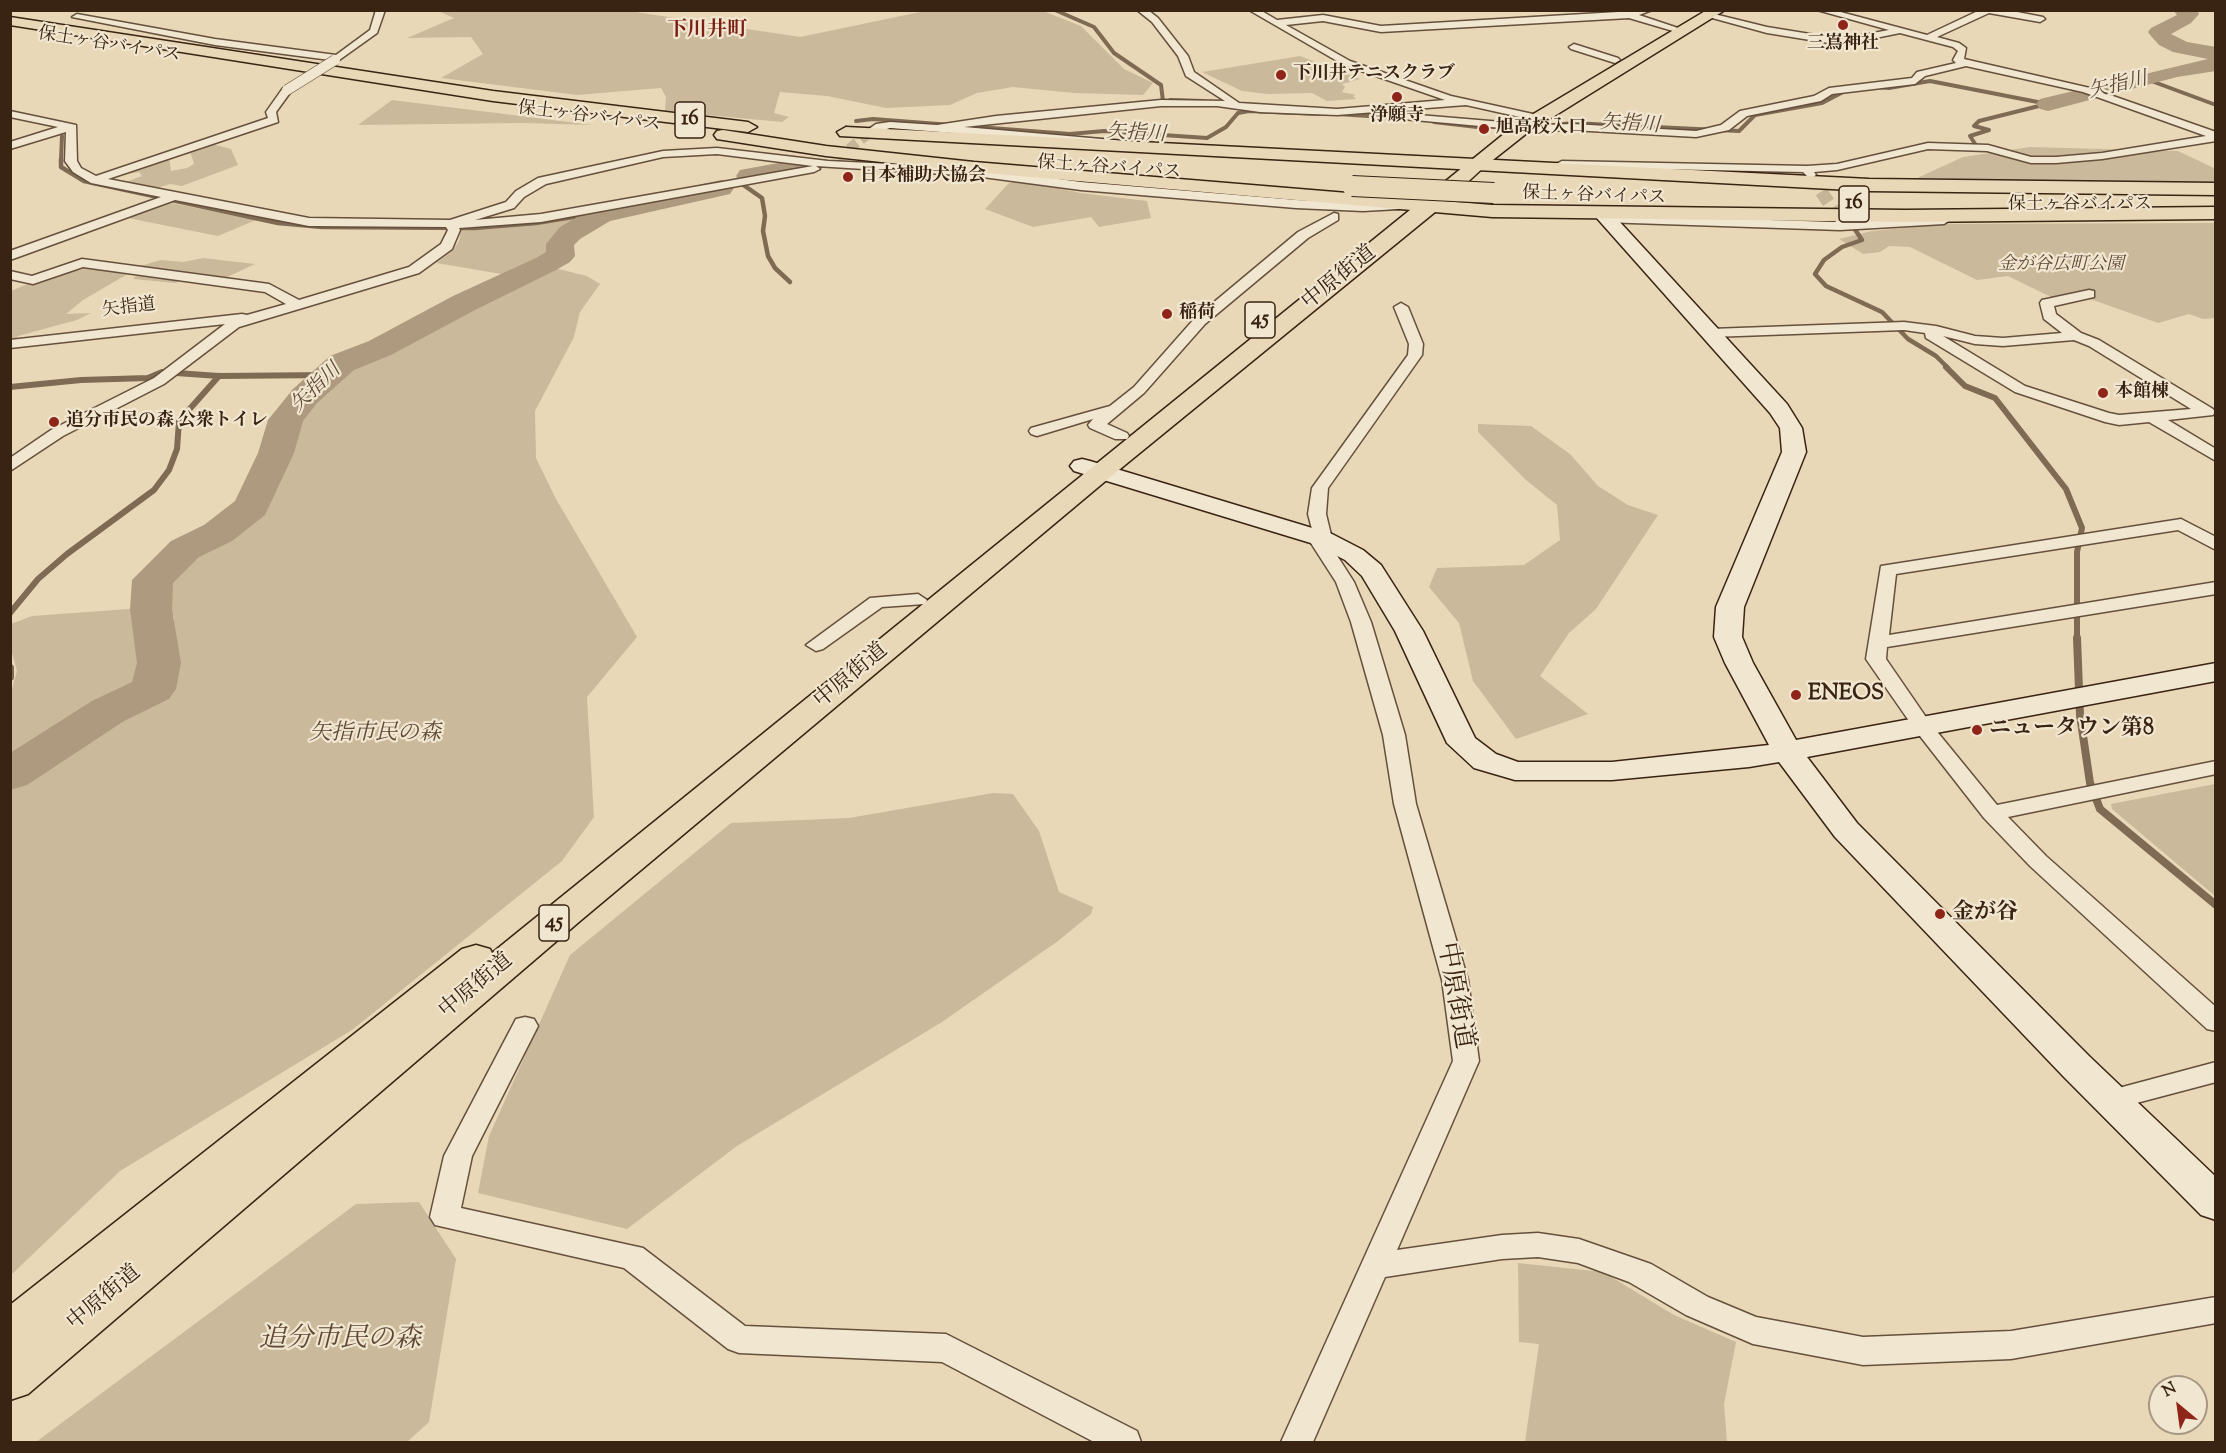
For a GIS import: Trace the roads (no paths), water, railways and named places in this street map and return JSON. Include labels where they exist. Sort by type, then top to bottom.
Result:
[{"type":"main road","name":"中原街道","points":[[10,1378],[567,912],[1091,469],[1121,435],[1450,162],[1615,60],[1706,12]]},
{"type":"main road","name":"中原街道","points":[[10,1334],[918,600],[1428,208],[1478,163],[1513,123],[1538,118],[1706,12]]},
{"type":"main road","name":"保土ヶ谷バイパス","points":[[10,21],[422,86],[742,126],[985,148],[1375,176],[1499,188],[1799,203],[2216,206]]},
{"type":"main road","name":"保土ヶ谷バイパス","points":[[10,30],[475,104],[723,135],[977,159],[1352,186],[1796,193],[2216,195]]},
{"type":"main road","points":[[742,126],[802,129]]},
{"type":"main road","points":[[825,131],[1869,185],[2216,189]]},
{"type":"main road","points":[[723,135],[826,151],[1428,208],[1604,216],[2216,213]]},
{"type":"street","points":[[95,180],[169,153],[274,120],[271,112],[287,90],[336,59],[374,31],[375,20],[381,10]]},
{"type":"street","points":[[1141,10],[1155,20],[1183,56],[1190,74],[1237,104]]},
{"type":"street","points":[[1253,10],[1347,63],[1466,102],[1513,123]]},
{"type":"street","points":[[1275,23],[1323,18],[1381,29],[1491,25],[1536,19],[1629,15],[1648,10]]},
{"type":"street","points":[[1821,10],[1879,24],[1897,32],[1961,47],[1963,50],[1958,60],[1966,63],[2086,90],[2216,137]]},
{"type":"street","points":[[1928,38],[1988,10],[2040,19]]},
{"type":"street","points":[[1706,12],[1767,30],[1841,42],[1897,32]]},
{"type":"street","points":[[1629,15],[1673,28]]},
{"type":"street","points":[[77,18],[215,42],[336,59]]},
{"type":"street","points":[[1574,47],[1615,60]]},
{"type":"street","points":[[1368,110],[1450,121],[1704,133],[1725,128],[1744,112],[1817,99],[1829,91],[1915,81],[1921,74],[1966,63]]},
{"type":"street","points":[[942,127],[961,123],[1161,103],[1237,104],[1277,111],[1337,112],[1466,102]]},
{"type":"street","points":[[10,114],[72,126]]},
{"type":"street","points":[[872,131],[880,126],[890,125],[942,127],[1318,157]]},
{"type":"street","points":[[72,126],[71,162],[76,170],[95,180],[172,197],[309,222],[450,224],[541,218],[725,183],[811,170],[833,161]]},
{"type":"street","points":[[10,146],[72,126]]},
{"type":"street","points":[[1478,163],[1519,162],[1809,172],[1928,146],[1988,148],[2031,160],[2056,160],[2102,156],[2216,137]]},
{"type":"street","points":[[450,224],[510,205],[520,194],[542,181],[663,154],[717,151],[975,172],[1081,186],[1296,204],[1363,207],[1399,205]]},
{"type":"street","points":[[10,256],[172,197]]},
{"type":"street","points":[[1604,216],[1841,223],[1938,220],[2144,220]]},
{"type":"street","points":[[1604,216],[1779,409],[1794,438],[1794,452],[1730,607],[1728,637],[1739,663],[1787,751],[1846,830],[2110,1100],[2216,1203]]},
{"type":"street","points":[[1121,435],[1096,425],[1121,405],[1166,361],[1200,321],[1303,235],[1335,217]]},
{"type":"street","points":[[10,466],[57,433],[159,381],[234,324],[414,270],[447,246],[454,230],[450,224]]},
{"type":"street","points":[[10,275],[33,280],[82,263],[269,288],[298,305]]},
{"type":"street","points":[[1911,327],[2020,389],[2045,399],[2119,420],[2207,412],[2094,343],[2076,336],[2049,316],[2047,303],[2089,294]]},
{"type":"street","points":[[1320,538],[1317,514],[1320,488],[1415,355],[1416,344],[1401,308]]},
{"type":"street","name":"矢指道","points":[[10,344],[231,317],[252,318]]},
{"type":"street","points":[[1711,333],[1911,327],[1975,340],[2003,342],[2076,336]]},
{"type":"street","points":[[1037,431],[1121,405]]},
{"type":"street","points":[[2153,418],[2216,456]]},
{"type":"street","points":[[1091,469],[1320,538],[1354,555],[1372,571],[1409,632],[1462,743],[1485,760],[1507,769],[1529,773],[1612,771],[1708,764],[1923,727],[2216,672]]},
{"type":"street","points":[[2216,545],[2181,524],[1887,570],[1880,642],[1876,659],[1923,727],[1992,813],[2046,869],[2216,1022]]},
{"type":"street","name":"中原街道","points":[[1297,1443],[1466,1061],[1455,980],[1405,804],[1394,735],[1360,622],[1345,582],[1320,538]]},
{"type":"street","points":[[1880,642],[2216,588]]},
{"type":"street","points":[[816,645],[877,602],[918,600]]},
{"type":"street","points":[[1992,813],[2216,767]]},
{"type":"street","points":[[525,1026],[458,1156],[445,1216],[632,1257],[739,1339],[946,1348],[1125,1443]]},
{"type":"street","points":[[2110,1100],[2216,1072]]},
{"type":"street","points":[[1375,1266],[1502,1247],[1538,1245],[1579,1251],[1640,1273],[1697,1306],[1754,1330],[1863,1351],[2011,1346],[2216,1310]]},
{"type":"waterway","points":[[1055,10],[1094,27],[1114,53],[1161,85],[1163,101]]},
{"type":"waterway","name":"矢指川","points":[[2183,10],[2189,14],[2184,19],[2158,32],[2166,41],[2181,47],[2216,54]]},
{"type":"waterway","name":"矢指川","points":[[2048,104],[2176,71],[2216,64]]},
{"type":"waterway","points":[[2146,79],[2216,105]]},
{"type":"waterway","name":"矢指川","points":[[1874,87],[1889,88],[1930,81],[2048,104]]},
{"type":"waterway","name":"矢指川","points":[[1548,126],[1572,123],[1739,131],[1755,115],[1822,103],[1845,91]]},
{"type":"waterway","points":[[1170,100],[1203,101]]},
{"type":"waterway","points":[[1979,150],[1970,136],[1989,130],[1974,126],[1979,121],[2047,104]]},
{"type":"waterway","name":"矢指川","points":[[856,121],[873,119],[1070,134],[1104,131],[1207,138],[1226,127],[1238,113],[1249,111],[1320,114]]},
{"type":"waterway","name":"矢指川","points":[[1338,114],[1413,119]]},
{"type":"waterway","name":"矢指川","points":[[1434,122],[1477,127],[1524,126]]},
{"type":"waterway","points":[[61,160],[62,136]]},
{"type":"waterway","points":[[61,160],[61,167],[84,181],[278,223],[322,227],[474,228],[536,223],[622,209]]},
{"type":"waterway","name":"矢指川","points":[[749,176],[795,168]]},
{"type":"waterway","points":[[742,184],[762,198],[765,216],[763,231],[768,256],[775,268],[790,282]]},
{"type":"waterway","name":"矢指川","points":[[10,775],[108,711],[153,689],[159,663],[151,609],[153,580],[185,549],[218,533],[251,507],[276,453],[286,420],[305,396],[342,363],[380,348],[464,303],[546,264],[560,256],[560,244],[570,233],[601,215],[721,188]]},
{"type":"waterway","points":[[1850,222],[1862,240],[1842,247],[1824,260],[1815,274],[1826,286],[1882,312],[1908,339],[1936,356],[1948,368]]},
{"type":"waterway","points":[[1946,367],[1965,386],[1995,398],[2066,489],[2082,528],[2077,552],[2077,638]]},
{"type":"waterway","points":[[10,387],[81,380],[148,378],[162,372],[219,376]]},
{"type":"waterway","points":[[219,376],[329,375]]},
{"type":"waterway","points":[[10,613],[38,579],[67,554],[154,490],[169,470],[177,449],[179,421],[219,376]]},
{"type":"waterway","points":[[2077,638],[2080,715],[2090,783],[2100,809],[2216,905]]},
{"type":"waterway","points":[[10,668],[10,677]]},
{"type":"tunnel","points":[[837,158],[872,131]]},
{"type":"tunnel","points":[[1810,175],[1841,221]]},
{"type":"place","name":"三嶌神社","points":[[1843,25]]},
{"type":"place","name":"下川井テニスクラブ","points":[[1281,75]]},
{"type":"place","name":"浄願寺","points":[[1397,97]]},
{"type":"place","name":"旭高校入口","points":[[1484,129]]},
{"type":"place","name":"日本補助犬協会","points":[[848,177]]},
{"type":"place","name":"稲荷","points":[[1167,314]]},
{"type":"place","name":"本館棟","points":[[2103,393]]},
{"type":"place","name":"追分市民の森 公衆トイレ","points":[[54,422]]},
{"type":"place","name":"ENEOS","points":[[1796,695]]},
{"type":"place","name":"ニュータウン第8","points":[[1977,730]]},
{"type":"place","name":"金が谷","points":[[1940,914]]},
{"type":"district","name":"下川井町","points":[[707,32]]},
{"type":"park label","name":"金が谷広町公園","points":[[2061,266]]},
{"type":"park label","name":"矢指市民の森","points":[[375,735]]},
{"type":"park label","name":"追分市民の森","points":[[340,1341]]}]
